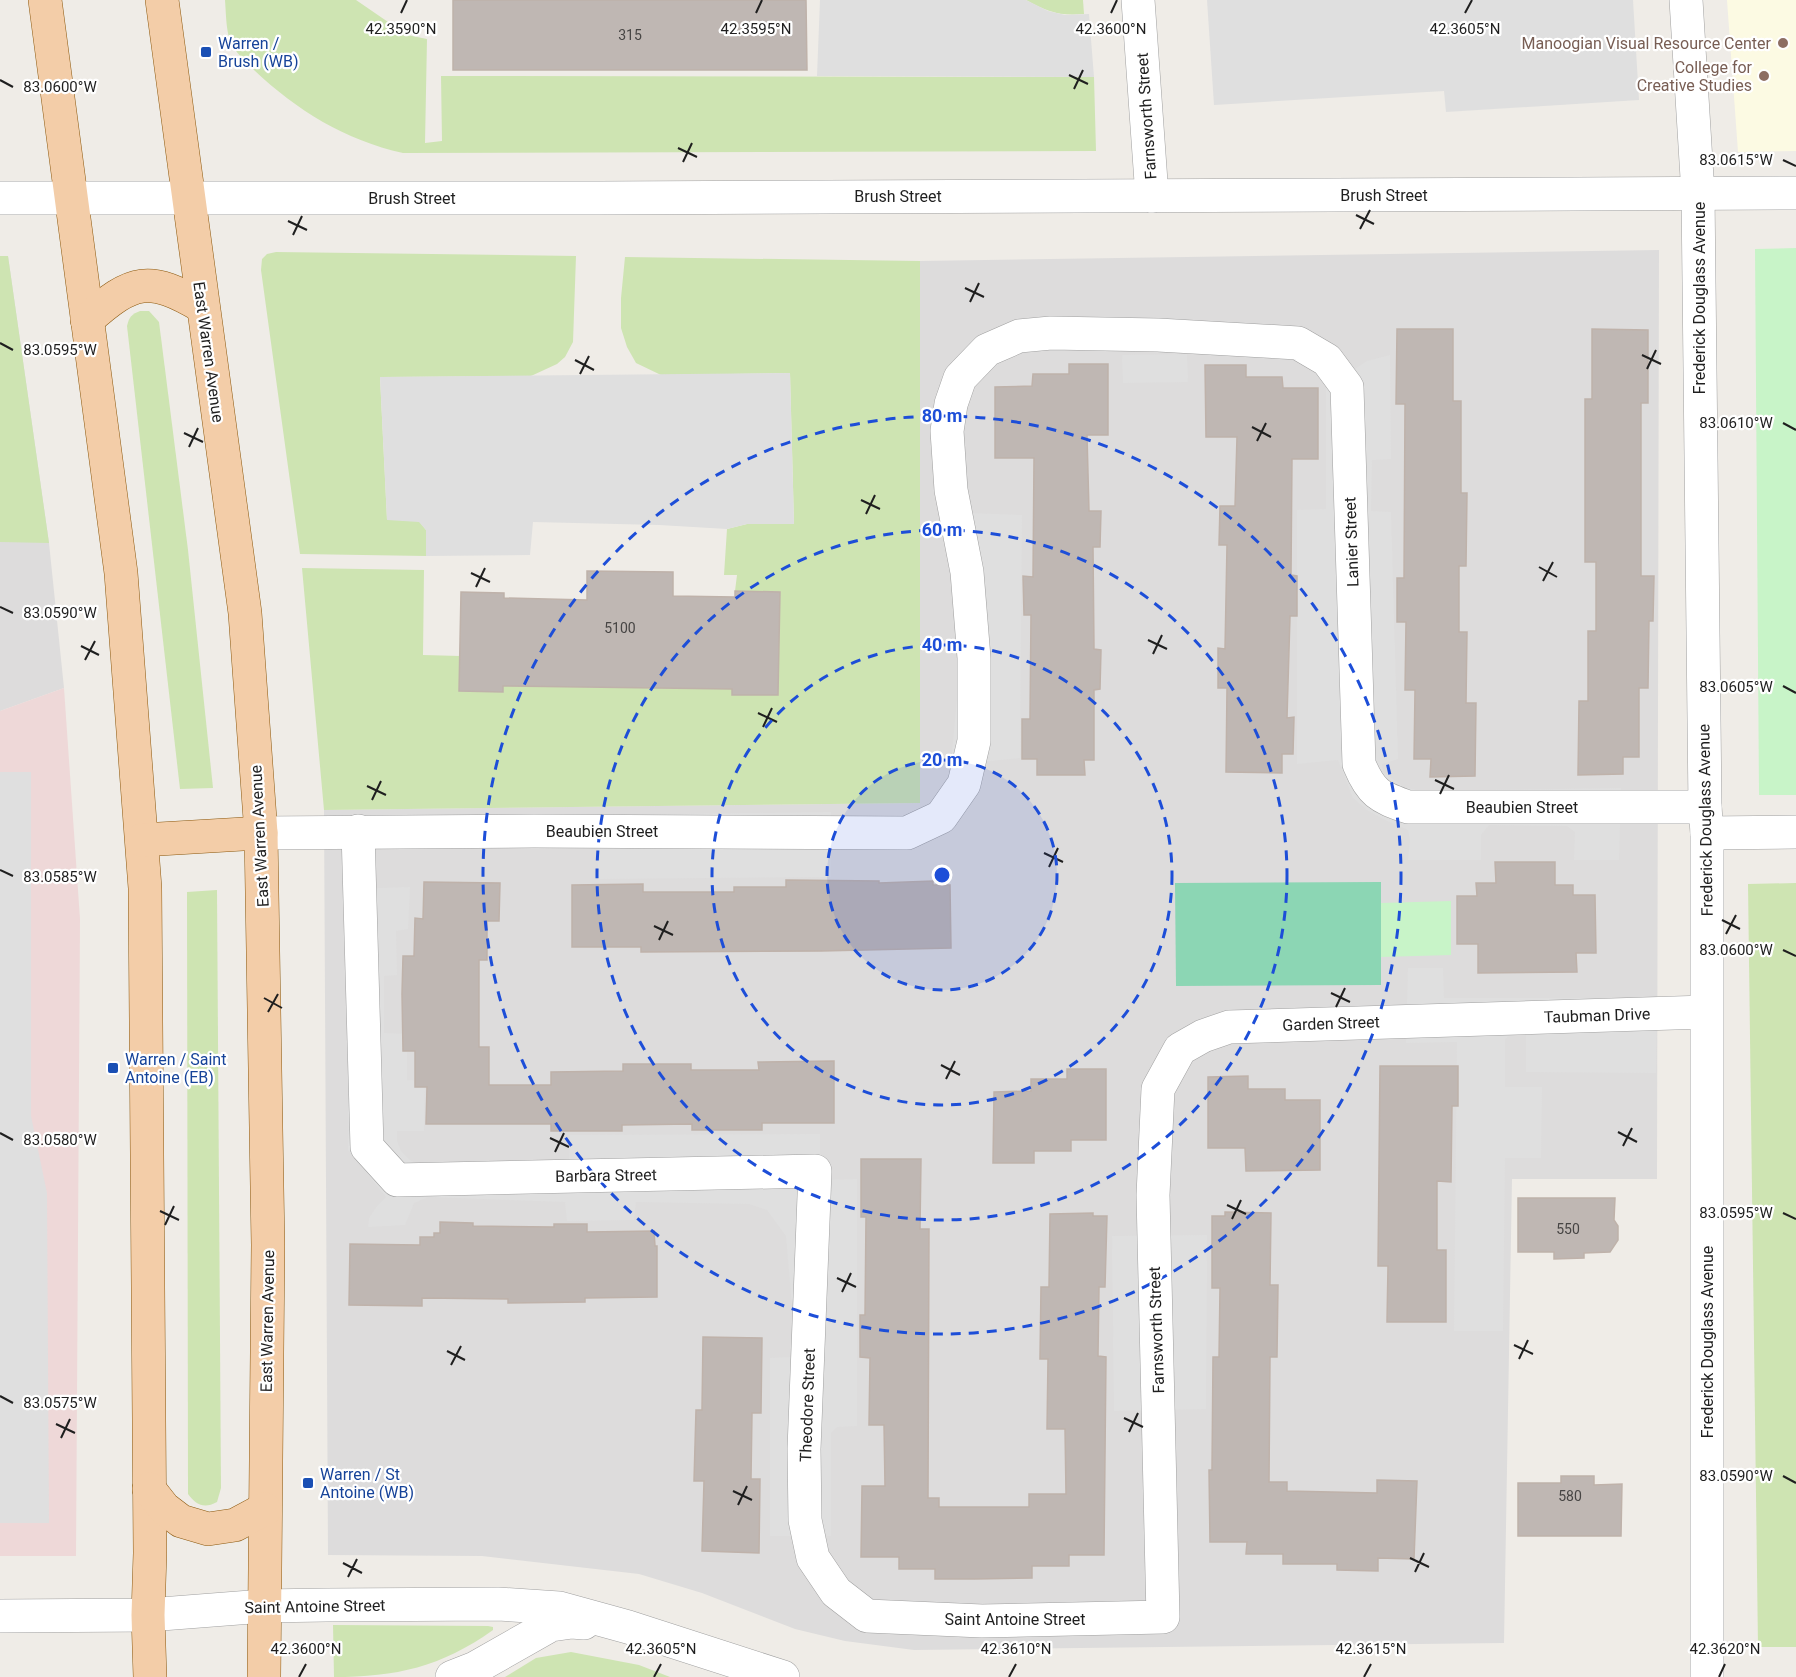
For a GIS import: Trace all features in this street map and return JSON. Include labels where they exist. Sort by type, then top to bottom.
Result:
[{"type":"main road","points":[[45,0],[121,573],[142,840],[145,888],[150,1677]]},
{"type":"main road","name":"East Warren Avenue","points":[[162,0],[244,613],[261,833],[268,1245],[264,1677]]},
{"type":"main road","points":[[87,321],[113,297],[136,286],[155,285],[180,293],[203,307]]},
{"type":"main road","points":[[142,840],[261,833]]},
{"type":"main road","points":[[149,1489],[164,1508],[181,1521],[208,1528],[235,1526],[265,1509]]},
{"type":"street","name":"Farnsworth Street","points":[[1138,0],[1152,196]]},
{"type":"street","name":"Frederick Douglass Avenue","points":[[1686,0],[1698,194],[1706,820],[1707,1677]]},
{"type":"street","name":"Brush Street","points":[[0,198],[1796,193]]},
{"type":"street","name":"Lanier Street","points":[[941,817],[964,784],[974,741],[974,658],[967,572],[951,490],[947,431],[951,404],[960,378],[987,350],[1019,336],[1051,333],[1158,335],[1298,342],[1327,360],[1347,387],[1359,764]]},
{"type":"street","name":"Beaubien Street","points":[[1359,764],[1367,785],[1386,799],[1408,807],[1706,820],[1796,832]]},
{"type":"street","name":"Beaubien Street","points":[[261,833],[358,831],[907,832],[941,817]]},
{"type":"street","name":"Barbara Street","points":[[358,831],[367,1147],[397,1180],[815,1171]]},
{"type":"street","name":"Taubman Drive","points":[[1487,1019],[1706,1012]]},
{"type":"street","name":"Garden Street","points":[[1180,1049],[1203,1036],[1229,1027],[1487,1019]]},
{"type":"street","name":"Farnsworth Street","points":[[1163,1617],[1153,1195],[1158,1089],[1180,1049]]},
{"type":"street","name":"Theodore Street","points":[[815,1171],[804,1449],[806,1520],[813,1557],[836,1592],[867,1616]]},
{"type":"street","name":"Saint Antoine Street","points":[[0,1616],[148,1615],[264,1606],[498,1604],[558,1608],[628,1626],[783,1677]]},
{"type":"street","name":"Saint Antoine Street","points":[[867,1616],[982,1621],[1163,1617]]},
{"type":"street","name":"Saint Antoine Street","points":[[452,1677],[475,1668],[551,1625],[572,1622],[628,1626]]},
{"type":"shaded area","points":[[820,0],[1026,0],[1048,11],[1065,15],[1089,14],[1094,77],[817,76]]},
{"type":"shaded area","points":[[1207,0],[1633,0],[1639,100],[1446,112],[1444,91],[1214,105]]},
{"type":"shaded area","name":"College for Creative Studies","points":[[1727,0],[1796,0],[1796,151],[1738,152]]},
{"type":"shaded area","points":[[1659,250],[1657,1179],[1512,1179],[1504,1643],[914,1650],[845,1641],[795,1629],[702,1593],[639,1574],[482,1556],[328,1555],[324,810],[920,803],[920,261]]},
{"type":"shaded area","points":[[0,256],[8,256],[49,543],[64,688],[0,711]]},
{"type":"shaded area","points":[[1187,354],[1188,382],[1123,383],[1122,355]]},
{"type":"shaded area","points":[[1390,355],[1391,459],[1372,460],[1371,511],[1391,512],[1398,759],[1382,764],[1383,772],[1404,787],[1420,791],[1621,788],[1619,860],[1574,860],[1575,832],[1567,826],[1489,825],[1481,835],[1481,860],[1408,860],[1410,841],[1408,830],[1367,810],[1353,798],[1338,760],[1297,764],[1297,510],[1326,509],[1326,388],[1367,361]]},
{"type":"shaded area","points":[[790,373],[794,524],[747,524],[727,529],[533,522],[530,555],[426,556],[426,530],[419,522],[387,520],[380,377]]},
{"type":"shaded area","points":[[938,512],[1022,515],[1020,758],[951,765],[958,688],[955,607],[949,561]]},
{"type":"shaded area","points":[[64,688],[80,919],[76,1556],[0,1556],[0,711]]},
{"type":"shaded area","points":[[0,772],[31,772],[31,1116],[47,1193],[49,1523],[0,1523]]},
{"type":"shaded area","points":[[831,812],[831,877],[598,879],[597,815]]},
{"type":"shaded area","points":[[410,887],[408,929],[396,931],[397,975],[384,976],[384,1033],[407,1034],[407,1080],[425,1081],[424,1131],[397,1131],[397,1141],[401,1151],[410,1160],[422,1166],[569,1165],[570,1135],[820,1134],[820,1180],[857,1179],[857,1426],[837,1427],[831,1433],[831,1536],[770,1536],[770,1358],[791,1357],[796,1353],[786,1236],[767,1210],[749,1204],[636,1202],[634,1220],[567,1221],[565,1202],[428,1197],[414,1203],[405,1225],[368,1227],[369,1218],[386,1197],[348,1150],[350,889]]},
{"type":"shaded area","points":[[1408,968],[1443,968],[1444,998],[1657,998],[1656,1073],[1526,1072],[1526,1035],[1511,1034],[1505,1039],[1505,1087],[1542,1087],[1541,1158],[1505,1158],[1503,1331],[1454,1331],[1457,1042],[1406,1043]]},
{"type":"shaded area","points":[[1207,1235],[1206,1409],[1114,1411],[1112,1236]]},
{"type":"green space","points":[[225,0],[356,0],[407,35],[427,39],[425,143],[442,141],[441,76],[1094,77],[1096,151],[403,153],[341,132],[286,98],[269,84],[232,45],[228,31]]},
{"type":"green space","points":[[1026,0],[1083,0],[1084,14],[1054,12]]},
{"type":"green space","points":[[1796,248],[1796,795],[1759,795],[1755,249]]},
{"type":"green space","points":[[276,252],[576,256],[573,342],[565,357],[557,364],[531,376],[380,377],[387,519],[419,521],[426,530],[426,556],[300,554],[261,270],[262,259],[267,254]]},
{"type":"green space","points":[[0,256],[8,256],[49,543],[0,542]]},
{"type":"green space","points":[[625,257],[920,261],[920,803],[324,810],[302,568],[424,570],[423,655],[460,656],[460,691],[502,692],[503,686],[732,689],[733,695],[778,695],[780,592],[735,591],[737,575],[724,575],[727,529],[747,524],[794,524],[790,373],[661,375],[636,363],[627,347],[621,328]]},
{"type":"green space","points":[[140,311],[149,311],[159,322],[188,550],[213,788],[180,789],[127,326],[131,316]]},
{"type":"green space","points":[[1381,882],[1381,985],[1176,986],[1175,883]]},
{"type":"green space","points":[[1796,883],[1796,1647],[1758,1647],[1748,884]]},
{"type":"green space","points":[[217,890],[221,1488],[217,1502],[204,1505],[194,1501],[188,1494],[187,892]]},
{"type":"green space","points":[[1451,901],[1451,955],[1381,957],[1381,903]]},
{"type":"green space","points":[[333,1625],[488,1626],[493,1627],[493,1630],[455,1653],[417,1667],[378,1675],[334,1677]]},
{"type":"green space","points":[[571,1652],[639,1665],[670,1677],[505,1677],[536,1658]]},
{"type":"building","points":[[453,0],[806,0],[807,70],[453,70]]},
{"type":"building","points":[[1397,329],[1453,329],[1453,401],[1461,401],[1461,493],[1467,493],[1466,566],[1459,566],[1459,632],[1467,632],[1466,703],[1476,703],[1475,776],[1430,777],[1431,759],[1414,759],[1415,690],[1405,690],[1406,622],[1397,622],[1397,578],[1404,578],[1405,404],[1396,404]]},
{"type":"building","points":[[1592,329],[1648,330],[1648,403],[1641,403],[1641,576],[1654,576],[1653,621],[1649,621],[1648,688],[1639,688],[1639,757],[1623,757],[1623,774],[1578,775],[1579,701],[1588,701],[1588,631],[1596,631],[1596,562],[1585,562],[1585,399],[1592,399]]},
{"type":"building","points":[[1069,364],[1108,364],[1108,435],[1087,435],[1089,511],[1101,511],[1100,547],[1093,547],[1094,649],[1101,650],[1100,689],[1094,690],[1094,760],[1084,760],[1085,775],[1037,775],[1037,759],[1022,759],[1022,719],[1030,719],[1031,615],[1024,615],[1023,576],[1033,577],[1034,458],[995,458],[995,387],[1032,386],[1033,374],[1069,374]]},
{"type":"building","points":[[1205,365],[1246,365],[1246,377],[1282,377],[1283,388],[1318,388],[1318,459],[1292,459],[1291,575],[1297,576],[1297,616],[1290,616],[1287,718],[1294,717],[1293,754],[1282,754],[1282,773],[1226,772],[1227,688],[1218,688],[1218,648],[1225,649],[1227,545],[1219,545],[1220,506],[1235,506],[1237,437],[1206,437]]},
{"type":"building","points":[[587,571],[673,572],[673,596],[735,597],[735,591],[780,592],[778,695],[732,695],[732,689],[503,686],[503,692],[459,691],[461,592],[504,593],[504,598],[587,600]]},
{"type":"building","points":[[1495,862],[1555,862],[1555,885],[1573,885],[1573,895],[1595,895],[1596,953],[1576,953],[1577,972],[1478,973],[1478,944],[1457,944],[1457,896],[1477,896],[1476,883],[1496,883]]},
{"type":"building","points":[[786,880],[879,881],[879,883],[933,881],[933,885],[950,885],[951,948],[641,952],[641,947],[572,947],[572,885],[643,884],[643,892],[734,892],[734,887],[786,887]]},
{"type":"building","points":[[424,882],[500,883],[499,921],[487,921],[487,960],[479,960],[479,1047],[489,1047],[489,1085],[551,1085],[551,1072],[623,1071],[623,1064],[691,1064],[691,1070],[759,1070],[758,1062],[834,1061],[834,1123],[762,1123],[762,1130],[692,1130],[692,1124],[622,1125],[622,1131],[551,1131],[551,1124],[426,1124],[427,1087],[415,1087],[415,1051],[403,1051],[402,994],[403,956],[414,956],[415,918],[423,919]]},
{"type":"building","points":[[1380,1066],[1458,1066],[1458,1106],[1452,1106],[1451,1182],[1437,1181],[1437,1250],[1446,1250],[1446,1322],[1387,1322],[1388,1266],[1378,1266]]},
{"type":"building","points":[[1067,1069],[1106,1069],[1106,1140],[1071,1140],[1071,1151],[1034,1151],[1034,1163],[993,1163],[994,1092],[1031,1091],[1031,1079],[1067,1079]]},
{"type":"building","points":[[1248,1076],[1248,1089],[1285,1089],[1285,1100],[1320,1100],[1320,1170],[1246,1171],[1245,1148],[1208,1148],[1208,1077]]},
{"type":"building","points":[[861,1159],[921,1159],[920,1229],[929,1229],[928,1498],[939,1498],[939,1507],[1029,1507],[1029,1494],[1066,1494],[1065,1429],[1047,1429],[1048,1359],[1040,1359],[1041,1287],[1049,1287],[1050,1214],[1093,1213],[1093,1216],[1107,1216],[1105,1287],[1099,1287],[1098,1356],[1106,1357],[1104,1555],[1069,1555],[1069,1566],[1032,1566],[1032,1578],[974,1579],[935,1579],[935,1569],[899,1569],[899,1557],[861,1557],[862,1486],[885,1486],[884,1425],[869,1425],[870,1358],[860,1357],[860,1315],[865,1315],[866,1217],[861,1217]]},
{"type":"building","points":[[1518,1198],[1615,1198],[1614,1220],[1618,1226],[1618,1240],[1610,1252],[1584,1253],[1584,1258],[1554,1259],[1554,1252],[1518,1252]]},
{"type":"building","points":[[1225,1212],[1271,1213],[1270,1285],[1278,1285],[1277,1357],[1270,1357],[1269,1482],[1287,1482],[1287,1491],[1377,1493],[1377,1480],[1417,1481],[1414,1559],[1378,1558],[1378,1571],[1337,1570],[1337,1564],[1283,1564],[1283,1554],[1246,1554],[1247,1542],[1210,1542],[1209,1470],[1212,1470],[1213,1357],[1219,1357],[1220,1288],[1212,1288],[1212,1216],[1225,1216]]},
{"type":"building","points":[[440,1222],[473,1223],[473,1226],[554,1227],[554,1224],[587,1224],[587,1232],[654,1231],[655,1246],[657,1246],[657,1297],[585,1298],[585,1302],[508,1303],[508,1299],[422,1298],[422,1306],[349,1305],[350,1244],[420,1245],[420,1237],[434,1237],[434,1233],[440,1233]]},
{"type":"building","points":[[703,1337],[762,1338],[761,1413],[752,1413],[751,1479],[760,1479],[759,1553],[702,1551],[704,1481],[694,1481],[696,1410],[702,1410]]},
{"type":"building","points":[[1561,1476],[1594,1476],[1594,1485],[1622,1484],[1621,1536],[1518,1536],[1518,1483],[1561,1483]]},
{"type":"place","name":"Manoogian Visual Resource Center","points":[[1783,43]]},
{"type":"place","name":"Warren / Brush (WB)","points":[[206,52]]},
{"type":"place","name":"College for Creative Studies","points":[[1764,76]]},
{"type":"place","name":"Warren / Saint Antoine (EB)","points":[[113,1068]]},
{"type":"place","name":"Warren / St Antoine (WB)","points":[[308,1483]]}]
